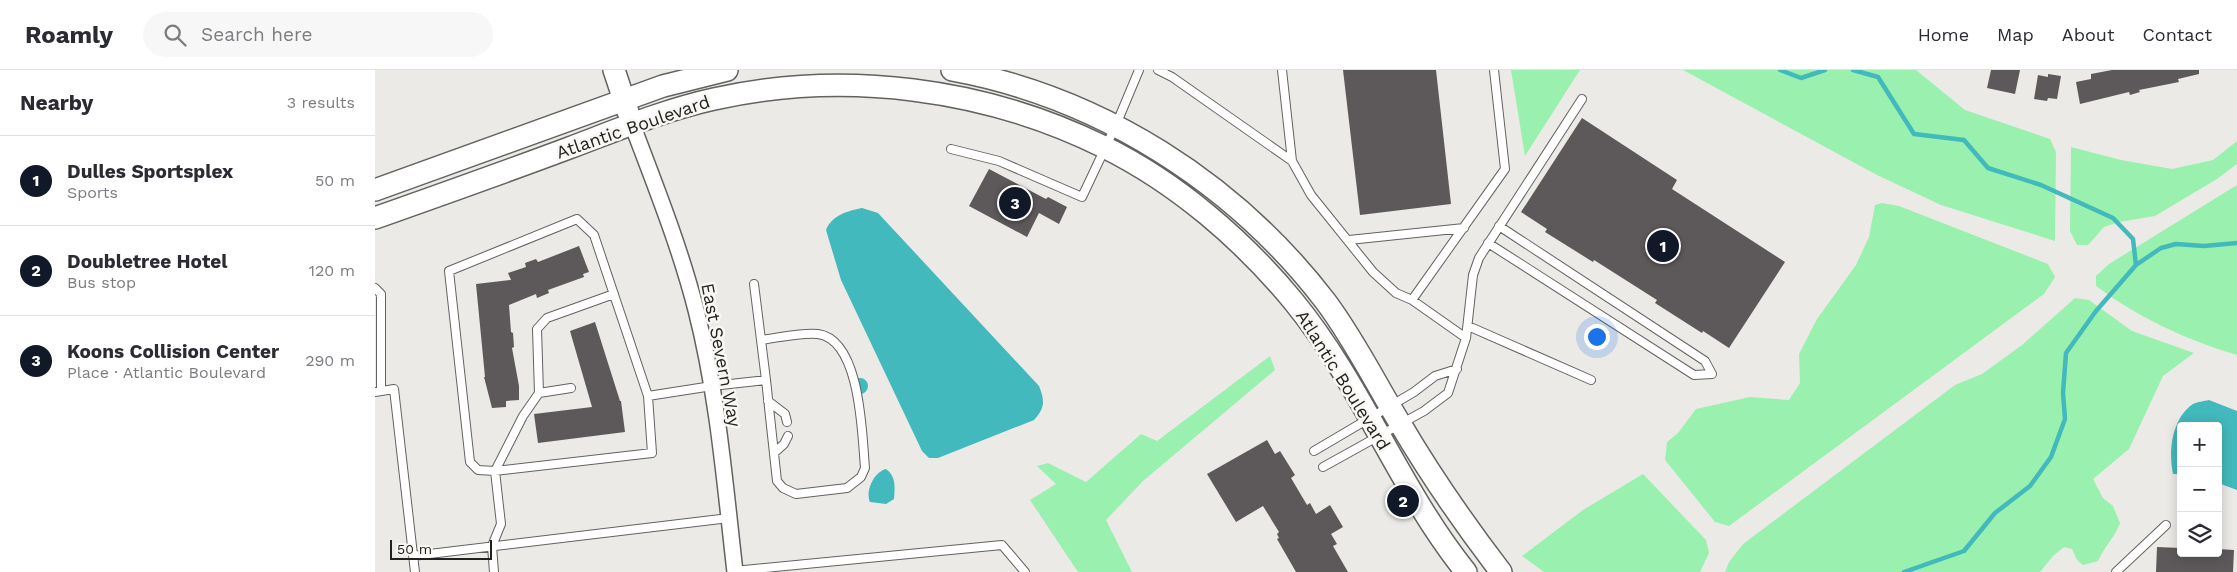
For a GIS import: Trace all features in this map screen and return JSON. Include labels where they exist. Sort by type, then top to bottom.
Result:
[{"type":"main road","points":[[614,70],[632,124]]},
{"type":"main road","name":"Atlantic Boulevard","points":[[375,190],[663,86],[727,70]]},
{"type":"main road","name":"Atlantic Boulevard","points":[[952,70],[994,79],[1032,91],[1116,125],[1175,161],[1217,190],[1267,235],[1326,303],[1350,337],[1434,479],[1501,572]]},
{"type":"main road","name":"Atlantic Boulevard","points":[[375,218],[672,110],[742,93],[814,86],[885,87],[980,102],[1045,122],[1105,147],[1181,195],[1212,219],[1260,263],[1296,305],[1318,335],[1423,509],[1466,572]]},
{"type":"street","name":"East Severn Way","points":[[632,124],[669,223],[695,309],[712,386],[735,571]]},
{"type":"lane","points":[[951,150],[999,161],[1082,196],[1116,125],[1139,70]]},
{"type":"lane","points":[[1158,70],[1172,77],[1292,160]]},
{"type":"lane","points":[[1282,70],[1292,160],[1311,195],[1373,272],[1396,293],[1412,300],[1466,338]]},
{"type":"lane","points":[[1412,300],[1505,169],[1494,70]]},
{"type":"lane","points":[[1314,452],[1374,427],[1400,424],[1424,411],[1448,392],[1466,338],[1473,275],[1479,258],[1582,99]]},
{"type":"lane","points":[[577,218],[594,235],[614,294],[648,396],[652,453],[495,471],[478,470],[470,462],[449,271],[577,218]]},
{"type":"lane","points":[[1489,243],[1694,375],[1712,374],[1705,360],[1499,226]]},
{"type":"lane","points":[[1349,240],[1464,228]]},
{"type":"lane","points":[[754,284],[777,481],[783,488],[796,494],[847,488],[861,477],[865,468],[859,406],[850,367],[840,347],[830,337],[817,334],[761,340]]},
{"type":"lane","points":[[375,288],[381,294],[378,391],[394,389],[415,572]]},
{"type":"lane","points":[[494,572],[492,546],[501,524],[495,471],[523,416],[539,393],[537,329],[547,318],[614,294]]},
{"type":"lane","points":[[1468,326],[1591,380]]},
{"type":"lane","points":[[1323,467],[1374,427],[1390,405],[1414,392],[1435,376],[1457,369]]},
{"type":"lane","points":[[648,396],[766,380]]},
{"type":"lane","points":[[539,393],[571,388]]},
{"type":"lane","points":[[768,402],[785,414],[787,422]]},
{"type":"lane","points":[[774,453],[784,444],[788,436]]},
{"type":"lane","points":[[413,556],[729,518]]},
{"type":"lane","points":[[2116,572],[2166,525]]},
{"type":"lane","points":[[735,571],[1002,545],[1025,572]]},
{"type":"green space","points":[[1511,70],[1580,70],[1525,156]]},
{"type":"green space","points":[[1683,70],[1916,70],[1965,110],[2050,139],[2056,152],[2055,241],[1941,205],[1877,175]]},
{"type":"green space","points":[[2237,141],[2237,164],[2217,179],[2155,216],[2119,222],[2104,227],[2088,245],[2077,245],[2070,231],[2071,147],[2121,160],[2172,169],[2213,160]]},
{"type":"green space","points":[[2237,185],[2237,355],[2181,335],[2145,318],[2096,286],[2096,276],[2109,264]]},
{"type":"green space","points":[[1882,203],[1899,206],[2048,264],[2055,277],[2044,294],[1729,526],[1715,522],[1665,460],[1667,442],[1678,433],[1696,409],[1750,397],[1789,400],[1800,383],[1799,354],[1817,319],[1856,265],[1869,237],[1875,205]]},
{"type":"green space","points":[[2075,298],[2089,300],[2132,331],[2194,353],[2163,376],[2129,449],[2093,479],[2103,498],[2113,506],[2120,523],[2098,561],[2083,565],[2077,560],[2072,549],[2064,547],[2053,556],[2040,572],[1725,572],[1729,562],[1743,544],[1955,385],[1982,374],[2022,345]]},
{"type":"green space","points":[[1270,356],[1275,370],[1143,481],[1106,520],[1132,572],[1078,572],[1030,500],[1056,484],[1037,466],[1048,463],[1086,482],[1141,434],[1157,441]]},
{"type":"green space","points":[[1643,474],[1706,540],[1709,553],[1700,572],[1544,572],[1522,556],[1583,510]]},
{"type":"water","points":[[862,208],[878,213],[1039,386],[1043,404],[1034,420],[938,458],[929,458],[922,451],[841,280],[826,230],[836,217]]},
{"type":"water","points":[[857,378],[863,378],[868,383],[866,392],[857,394],[852,389],[852,383]]},
{"type":"water","points":[[2209,400],[2237,411],[2237,490],[2222,484],[2222,422],[2178,422],[2186,410],[2199,402]]},
{"type":"water","points":[[2177,424],[2177,474],[2173,474],[2171,455]]},
{"type":"water","points":[[886,469],[893,478],[895,486],[894,499],[886,504],[870,502],[869,493],[872,482],[878,474]]},
{"type":"building","points":[[1343,70],[1436,70],[1451,204],[1360,215]]},
{"type":"building","points":[[1991,70],[2020,70],[2015,94],[1987,88]]},
{"type":"building","points":[[2112,70],[2199,70],[2199,74],[2178,79],[2179,82],[2139,90],[2140,92],[2130,95],[2129,92],[2080,104],[2076,82],[2091,79],[2091,74]]},
{"type":"building","points":[[2048,74],[2061,76],[2057,99],[2048,98],[2047,101],[2034,99],[2038,75],[2048,77]]},
{"type":"building","points":[[1582,118],[1677,180],[1672,189],[1785,262],[1729,348],[1655,303],[1657,300],[1594,260],[1593,262],[1545,232],[1547,229],[1521,212]]},
{"type":"building","points":[[989,169],[1046,199],[1048,197],[1067,207],[1059,224],[1039,213],[1027,237],[969,206]]},
{"type":"building","points":[[579,246],[589,272],[583,274],[584,277],[548,290],[549,293],[537,298],[536,294],[509,305],[514,347],[512,348],[519,386],[519,400],[506,401],[506,407],[492,408],[484,377],[476,284],[511,280],[508,273],[526,267],[525,263],[536,259],[538,262]]},
{"type":"building","points":[[595,322],[621,401],[625,432],[538,443],[534,414],[592,407],[570,331]]},
{"type":"building","points":[[1267,440],[1275,454],[1280,451],[1295,475],[1291,478],[1307,505],[1310,503],[1316,514],[1330,505],[1343,527],[1331,534],[1337,544],[1333,546],[1348,572],[1296,572],[1277,539],[1279,538],[1277,534],[1279,532],[1263,506],[1236,522],[1207,474]]},
{"type":"building","points":[[2157,547],[2177,548],[2177,557],[2222,557],[2222,549],[2234,550],[2233,572],[2156,572]]},
{"type":"waterway","points":[[1780,70],[1801,78],[1825,70]]},
{"type":"waterway","points":[[1853,70],[1878,77],[1914,134],[1964,140],[1988,168],[2041,185],[2113,218],[2133,239],[2136,265]]},
{"type":"waterway","points":[[1904,572],[1964,551],[1995,513],[2030,486],[2051,457],[2065,419],[2063,393],[2066,353],[2096,311],[2136,265],[2161,248],[2176,244],[2204,246],[2237,243]]},
{"type":"place","name":"Koons Collision Center","points":[[1015,203]]},
{"type":"place","name":"Dulles Sportsplex","points":[[1663,246]]},
{"type":"place","name":"Doubletree Hotel","points":[[1403,501]]}]
